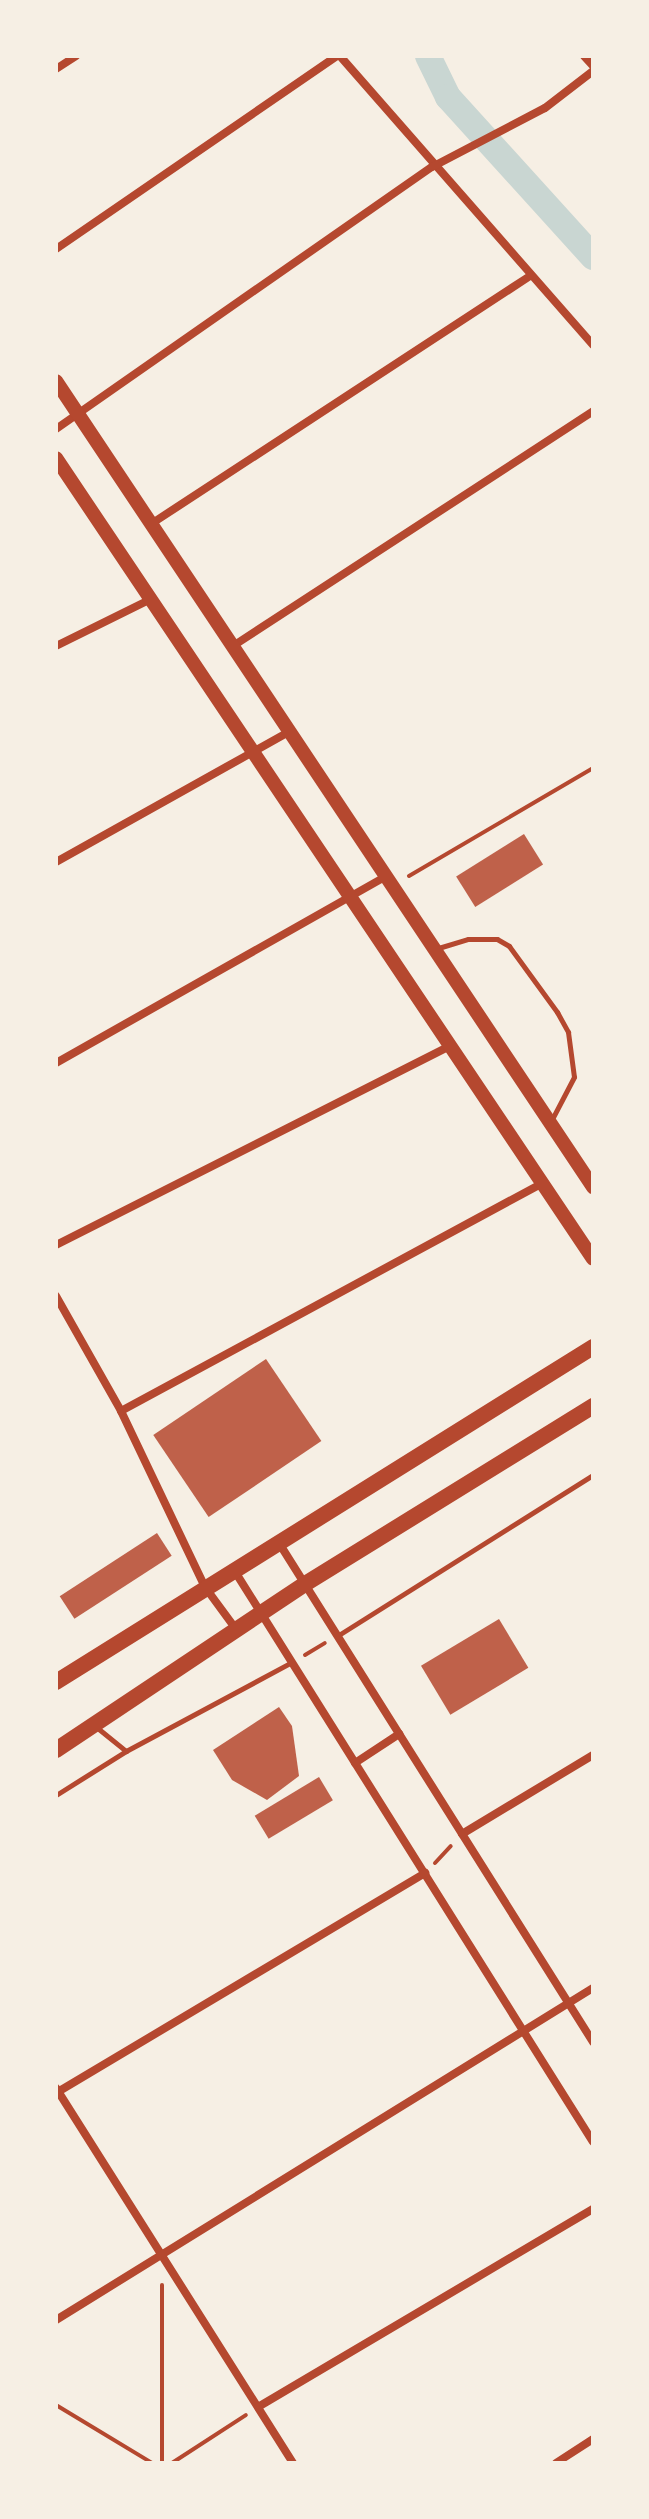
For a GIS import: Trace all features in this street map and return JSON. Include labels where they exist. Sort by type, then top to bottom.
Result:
[{"type":"main road","points":[[56,1682],[593,1347]]},
{"type":"main road","points":[[56,1750],[238,1632],[305,1584],[593,1406]]},
{"type":"street","points":[[56,69],[76,56]]},
{"type":"street","points":[[56,249],[339,56],[432,167],[593,345]]},
{"type":"street","points":[[56,429],[432,167],[545,108],[593,69],[584,56]]},
{"type":"street","points":[[151,524],[529,277]]},
{"type":"street","points":[[56,381],[593,1187]]},
{"type":"street","points":[[233,646],[593,411]]},
{"type":"street","points":[[56,458],[593,1259]]},
{"type":"street","points":[[56,646],[151,599]]},
{"type":"street","points":[[56,862],[290,731]]},
{"type":"street","points":[[56,1063],[350,896],[389,881]]},
{"type":"street","points":[[56,1245],[450,1046]]},
{"type":"street","points":[[121,1411],[542,1183]]},
{"type":"street","points":[[56,1296],[121,1411],[205,1587],[238,1632]]},
{"type":"street","points":[[279,1543],[593,2042]]},
{"type":"street","points":[[234,1569],[593,2142]]},
{"type":"street","points":[[355,1763],[399,1734]]},
{"type":"street","points":[[462,1834],[593,1755]]},
{"type":"street","points":[[293,2463],[57,2091],[425,1873]]},
{"type":"street","points":[[56,2320],[593,1988]]},
{"type":"street","points":[[258,2407],[593,2209]]},
{"type":"street","points":[[556,2463],[593,2439]]},
{"type":"lane","points":[[435,949],[468,939],[497,939],[509,946],[557,1012],[568,1032],[574,1077],[550,1122]]},
{"type":"lane","points":[[337,1636],[593,1475]]},
{"type":"lane","points":[[56,1795],[126,1751],[292,1662]]},
{"type":"lane","points":[[94,1726],[126,1751]]},
{"type":"path","points":[[389,881],[593,768]]},
{"type":"path","points":[[292,1662],[337,1636]]},
{"type":"path","points":[[425,1873],[462,1834]]},
{"type":"path","points":[[162,2256],[162,2463]]},
{"type":"path","points":[[56,2405],[152,2463]]},
{"type":"path","points":[[172,2463],[258,2407]]},
{"type":"building","points":[[524,834],[543,865],[475,907],[456,876]]},
{"type":"building","points":[[266,1359],[321,1441],[209,1517],[153,1435]]},
{"type":"building","points":[[157,1533],[172,1556],[74,1619],[60,1596]]},
{"type":"building","points":[[499,1619],[528,1668],[450,1715],[421,1666]]},
{"type":"building","points":[[279,1707],[292,1726],[299,1776],[267,1800],[232,1780],[213,1750]]},
{"type":"building","points":[[319,1777],[333,1800],[269,1839],[255,1816]]},
{"type":"waterway","points":[[428,56],[448,97],[593,257]]}]
